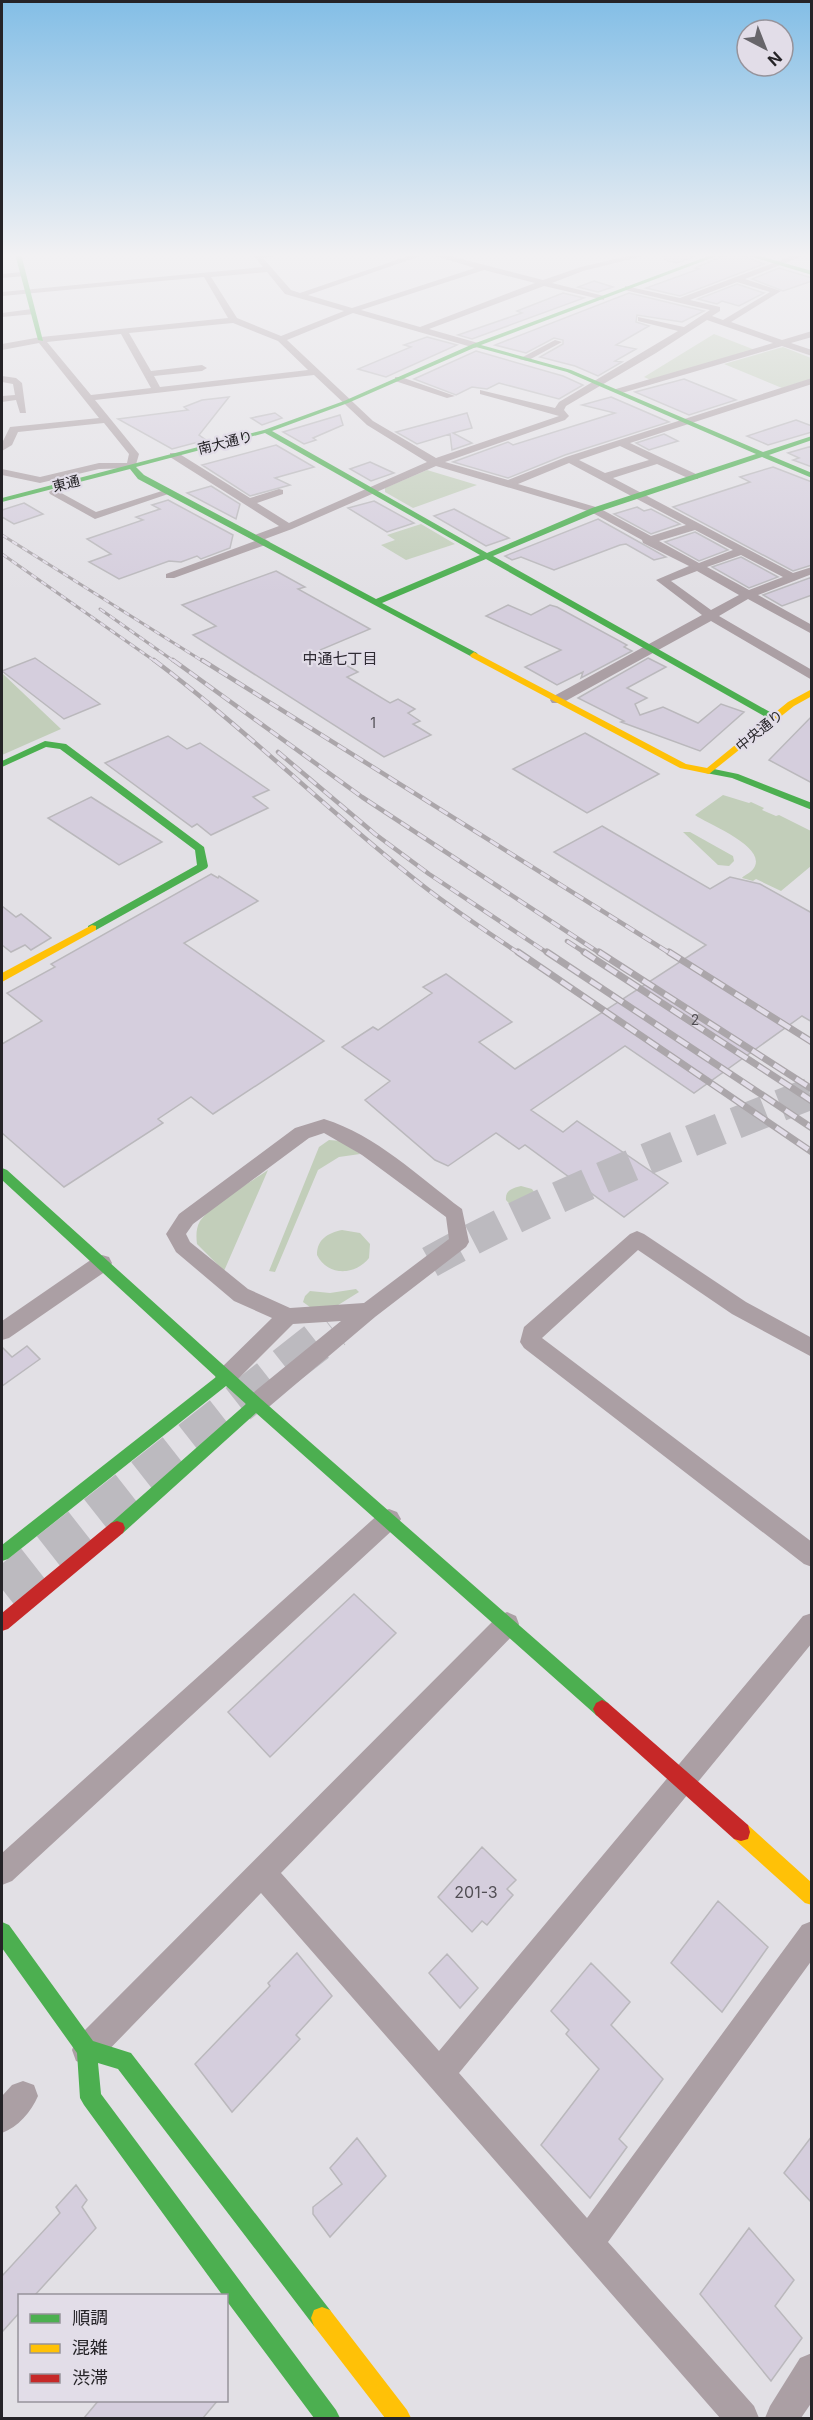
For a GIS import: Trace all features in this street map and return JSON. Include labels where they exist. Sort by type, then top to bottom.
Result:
[{"type":"street","points":[[63,367],[134,454],[131,466]]},
{"type":"street","points":[[144,367],[157,390]]},
{"type":"street","points":[[310,367],[370,423],[435,462],[596,510],[648,541],[812,630]]},
{"type":"street","name":"南大通り","points":[[131,466],[266,431],[346,402],[427,367]]},
{"type":"street","points":[[549,367],[619,391],[812,476]]},
{"type":"street","points":[[563,413],[559,410],[562,404],[623,367]]},
{"type":"street","points":[[619,391],[701,367]]},
{"type":"street","points":[[148,374],[201,368]]},
{"type":"street","points":[[88,398],[315,372]]},
{"type":"street","points":[[2,378],[22,375]]},
{"type":"street","points":[[2,378],[17,383],[22,411]]},
{"type":"street","points":[[398,380],[450,396]]},
{"type":"street","points":[[508,484],[570,459],[812,381]]},
{"type":"street","points":[[483,392],[563,413]]},
{"type":"street","points":[[2,399],[20,397]]},
{"type":"street","points":[[170,576],[260,540],[435,462],[562,418],[563,413]]},
{"type":"street","points":[[2,448],[8,443],[14,429],[106,420]]},
{"type":"street","points":[[266,431],[774,718]]},
{"type":"street","points":[[377,602],[596,510],[812,438]]},
{"type":"street","points":[[622,443],[694,477]]},
{"type":"street","points":[[174,455],[288,527]]},
{"type":"street","points":[[570,459],[793,578]]},
{"type":"street","points":[[604,477],[658,460]]},
{"type":"street","points":[[2,472],[40,480],[99,466],[131,466],[141,477],[683,766],[735,776],[812,807]]},
{"type":"street","name":"東通","points":[[2,500],[131,466]]},
{"type":"street","points":[[54,492],[95,516],[169,492]]},
{"type":"street","points":[[248,502],[279,492]]},
{"type":"street","points":[[648,541],[696,526]]},
{"type":"street","points":[[742,551],[662,580],[711,616],[812,676]]},
{"type":"street","points":[[557,699],[651,650],[747,595],[812,570]]},
{"type":"street","points":[[797,623],[812,617]]},
{"type":"street","name":"中央通り","points":[[709,771],[774,718],[812,692]]},
{"type":"street","points":[[2,764],[45,744],[63,746],[200,849],[203,866],[4,972]]},
{"type":"street","points":[[2,1623],[101,1542],[256,1404],[368,1311],[459,1242],[455,1215],[342,1132],[325,1126],[302,1132],[186,1219],[176,1234],[183,1247],[241,1295],[288,1316],[368,1311]]},
{"type":"street","points":[[2,1173],[256,1404],[812,1896]]},
{"type":"street","points":[[812,1348],[739,1308],[637,1239],[531,1333],[531,1342],[812,1556]]},
{"type":"street","points":[[2,1332],[102,1263]]},
{"type":"street","points":[[2,1554],[226,1377],[288,1316]]},
{"type":"street","points":[[2,1871],[388,1519]]},
{"type":"street","points":[[87,2050],[507,1624]]},
{"type":"street","points":[[438,2075],[812,1624]]},
{"type":"street","points":[[262,1873],[742,2418]]},
{"type":"street","points":[[2,1932],[87,2050],[91,2098],[328,2418]]},
{"type":"street","points":[[587,2244],[812,1935]]},
{"type":"street","points":[[87,2050],[124,2060],[399,2418]]},
{"type":"street","points":[[2,2118],[23,2096]]},
{"type":"street","points":[[782,2418],[812,2370]]},
{"type":"green space","points":[[660,367],[699,367],[653,381],[644,377]]},
{"type":"green space","points":[[731,367],[811,367],[811,379],[782,388]]},
{"type":"green space","points":[[427,470],[477,485],[413,508],[385,492],[385,488]]},
{"type":"green space","points":[[421,524],[455,544],[406,560],[381,545],[395,540],[387,535]]},
{"type":"green space","points":[[2,673],[61,729],[2,755]]},
{"type":"green space","points":[[723,795],[751,802],[764,808],[762,810],[776,816],[779,815],[811,831],[811,866],[781,891],[756,879],[753,881],[742,878],[755,866],[755,858],[751,850],[733,836],[695,815]]},
{"type":"green space","points":[[683,832],[690,832],[733,856],[734,861],[729,866],[718,865]]},
{"type":"green space","points":[[329,1140],[341,1141],[360,1154],[339,1157],[318,1170],[275,1272],[269,1271],[319,1147]]},
{"type":"green space","points":[[268,1170],[224,1271],[197,1244],[200,1221],[222,1200]]},
{"type":"green space","points":[[521,1186],[532,1189],[537,1196],[536,1204],[530,1209],[515,1210],[506,1197],[510,1190]]},
{"type":"green space","points":[[342,1230],[360,1233],[370,1244],[369,1258],[363,1264],[357,1268],[342,1271],[328,1267],[317,1255],[319,1245],[324,1238]]},
{"type":"green space","points":[[356,1289],[359,1292],[335,1307],[314,1310],[303,1302],[310,1291],[330,1293]]},
{"type":"building","points":[[363,367],[408,367],[386,377],[358,369]]},
{"type":"building","points":[[441,367],[531,367],[563,376],[583,385],[559,399],[499,383],[487,389],[472,387],[456,395],[414,379]]},
{"type":"building","points":[[577,367],[614,367],[598,376]]},
{"type":"building","points":[[684,379],[736,400],[689,415],[635,392]]},
{"type":"building","points":[[229,397],[199,435],[206,440],[172,449],[118,419],[188,410],[184,407],[202,400]]},
{"type":"building","points":[[611,397],[669,422],[565,455],[508,478],[453,462],[508,442],[513,445],[615,413],[582,405]]},
{"type":"building","points":[[275,413],[282,418],[262,425],[251,418]]},
{"type":"building","points":[[467,413],[472,428],[453,433],[472,443],[452,450],[450,434],[417,444],[396,432]]},
{"type":"building","points":[[340,415],[343,425],[304,444],[283,432]]},
{"type":"building","points":[[796,420],[812,426],[812,432],[768,445],[747,436]]},
{"type":"building","points":[[664,434],[678,441],[649,450],[636,443]]},
{"type":"building","points":[[276,445],[314,467],[275,478],[290,485],[250,496],[202,465]]},
{"type":"building","points":[[812,446],[812,467],[793,460],[799,458],[788,453]]},
{"type":"building","points":[[370,462],[394,473],[371,481],[350,469]]},
{"type":"building","points":[[773,467],[812,482],[812,565],[793,571],[673,507],[750,482],[740,477]]},
{"type":"building","points":[[211,486],[240,504],[236,519],[187,493]]},
{"type":"building","points":[[168,500],[233,535],[230,548],[201,559],[197,556],[181,562],[169,561],[119,579],[89,562],[111,554],[87,539],[143,520],[136,517],[160,509],[152,505]]},
{"type":"building","points":[[374,501],[414,523],[387,532],[348,508]]},
{"type":"building","points":[[24,503],[43,514],[14,524],[2,517],[2,510]]},
{"type":"building","points":[[637,507],[644,511],[651,509],[680,524],[651,534],[614,514]]},
{"type":"building","points":[[454,509],[509,538],[486,546],[434,516]]},
{"type":"building","points":[[598,519],[666,557],[654,560],[626,544],[554,570],[521,557],[512,560],[505,556]]},
{"type":"building","points":[[695,532],[728,550],[699,561],[665,542]]},
{"type":"building","points":[[741,557],[778,577],[749,588],[712,567]]},
{"type":"building","points":[[276,571],[305,587],[298,589],[370,629],[320,650],[358,672],[347,677],[390,703],[398,699],[415,709],[408,713],[420,721],[413,724],[431,735],[384,757],[193,635],[216,626],[182,605]]},
{"type":"building","points":[[812,577],[812,595],[782,606],[763,595]]},
{"type":"building","points":[[508,605],[531,615],[550,605],[557,607],[627,645],[624,647],[632,651],[581,678],[583,672],[557,685],[525,667],[561,650],[486,616]]},
{"type":"building","points":[[35,658],[100,704],[64,719],[2,671]]},
{"type":"building","points":[[648,658],[666,667],[627,688],[647,698],[635,704],[640,715],[663,707],[698,723],[721,704],[744,712],[700,751],[621,722],[624,721],[578,698]]},
{"type":"building","points":[[812,716],[812,783],[769,760]]},
{"type":"building","points":[[585,733],[659,774],[587,813],[513,769]]},
{"type":"building","points":[[168,736],[187,749],[200,743],[269,790],[253,797],[268,808],[211,835],[197,824],[192,827],[105,763]]},
{"type":"building","points":[[91,797],[162,842],[119,865],[48,818]]},
{"type":"building","points":[[602,826],[710,889],[730,877],[760,884],[812,913],[812,1022],[802,1016],[694,1093],[625,1046],[531,1110],[563,1132],[577,1121],[668,1183],[624,1217],[525,1145],[519,1149],[496,1133],[448,1166],[435,1160],[365,1100],[390,1081],[342,1047],[373,1027],[378,1030],[432,993],[423,987],[446,974],[512,1022],[479,1042],[515,1069],[706,945],[554,852]]},
{"type":"building","points":[[211,874],[218,878],[219,876],[258,901],[184,943],[324,1041],[213,1114],[191,1097],[158,1119],[163,1123],[64,1187],[2,1133],[2,1044],[42,1021],[7,993],[55,967],[51,964]]},
{"type":"building","points":[[2,906],[16,917],[21,914],[51,938],[31,950],[25,945],[11,952],[2,945]]},
{"type":"building","points":[[27,1346],[40,1359],[2,1386],[2,1347],[12,1357]]},
{"type":"building","points":[[354,1594],[396,1633],[270,1757],[228,1712]]},
{"type":"building","points":[[482,1847],[516,1880],[507,1889],[513,1895],[487,1925],[482,1921],[472,1932],[438,1897]]},
{"type":"building","points":[[718,1901],[768,1947],[722,2012],[671,1963]]},
{"type":"building","points":[[297,1953],[332,1996],[296,2035],[300,2039],[232,2112],[195,2064],[270,1986],[268,1983]]},
{"type":"building","points":[[447,1954],[478,1988],[460,2008],[429,1973]]},
{"type":"building","points":[[591,1963],[630,2002],[611,2025],[663,2079],[619,2139],[627,2147],[590,2198],[541,2145],[599,2069],[566,2034],[569,2030],[551,2011]]},
{"type":"building","points":[[812,2136],[812,2203],[784,2173]]},
{"type":"building","points":[[357,2138],[386,2176],[330,2237],[313,2214],[313,2207],[342,2184],[330,2168]]},
{"type":"building","points":[[76,2185],[87,2200],[82,2207],[96,2228],[36,2294],[18,2294],[18,2314],[2,2332],[2,2276],[60,2213],[56,2207]]},
{"type":"building","points":[[749,2228],[794,2280],[775,2306],[802,2338],[771,2381],[700,2294]]},
{"type":"building","points":[[97,2402],[216,2402],[203,2418],[84,2418]]},
{"type":"tunnel","points":[[430,1262],[570,1192],[812,1093]]},
{"type":"tunnel","points":[[2,1589],[333,1329]]},
{"type":"railway","points":[[2,535],[204,662]]},
{"type":"railway","points":[[2,554],[156,662]]},
{"type":"railway","points":[[100,609],[175,662]]},
{"type":"railway","points":[[154,660],[220,713],[412,877],[520,954]]},
{"type":"railway","points":[[173,660],[362,797],[601,954]]},
{"type":"railway","points":[[202,660],[671,954]]},
{"type":"railway","points":[[278,752],[375,834],[429,874],[549,954]]},
{"type":"railway","points":[[567,941],[587,954]]},
{"type":"railway","points":[[518,952],[812,1152]]},
{"type":"railway","points":[[547,952],[812,1128]]},
{"type":"railway","points":[[584,952],[812,1101]]},
{"type":"railway","points":[[599,952],[812,1089]]},
{"type":"railway","points":[[669,952],[812,1042]]},
{"type":"traffic: fast","points":[[2,500],[266,431],[346,402],[425,367]]},
{"type":"traffic: fast","points":[[554,367],[569,371],[812,476]]},
{"type":"traffic: fast","points":[[266,431],[774,718]]},
{"type":"traffic: fast","points":[[377,602],[595,510],[812,438]]},
{"type":"traffic: fast","points":[[131,466],[141,477],[474,655]]},
{"type":"traffic: fast","points":[[2,764],[45,744],[63,746],[200,849],[203,866],[92,928]]},
{"type":"traffic: fast","points":[[709,771],[735,776],[812,807]]},
{"type":"traffic: fast","points":[[2,1173],[256,1404],[602,1709]]},
{"type":"traffic: fast","points":[[2,1554],[226,1377]]},
{"type":"traffic: fast","points":[[117,1528],[256,1404]]},
{"type":"traffic: fast","points":[[2,1932],[87,2050],[91,2098],[328,2418]]},
{"type":"traffic: fast","points":[[87,2050],[124,2060],[322,2318]]},
{"type":"traffic: slow","points":[[474,655],[683,766],[709,771],[791,704],[812,692]]},
{"type":"traffic: slow","points":[[2,978],[92,928]]},
{"type":"traffic: slow","points":[[741,1832],[812,1896]]},
{"type":"traffic: slow","points":[[322,2318],[399,2418]]},
{"type":"traffic: jam","points":[[2,1623],[117,1528]]},
{"type":"traffic: jam","points":[[602,1709],[741,1832]]},
{"type":"district","name":"中通七丁目","points":[[340,658]]}]
